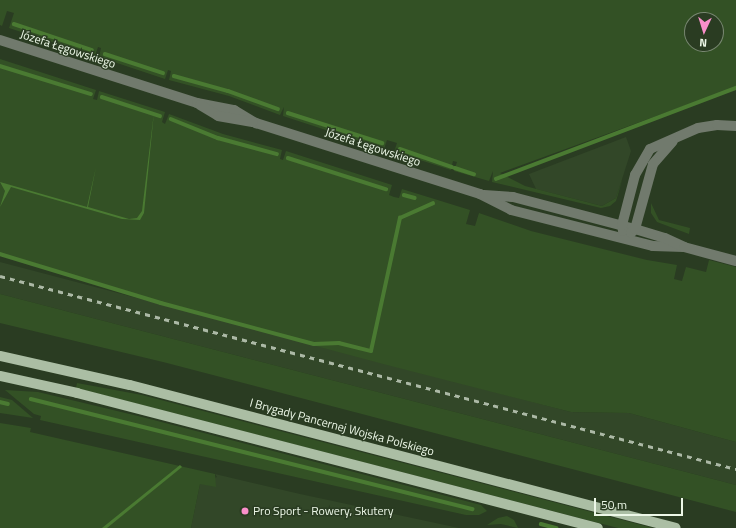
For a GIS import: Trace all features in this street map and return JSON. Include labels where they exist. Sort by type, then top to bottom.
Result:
[{"type":"main road","name":"I Brygady Pancernej Wojska Polskiego","points":[[0,356],[130,386],[676,528]]},
{"type":"main road","points":[[0,376],[85,395],[598,528]]},
{"type":"street","name":"Józefa Łęgowskiego","points":[[0,40],[197,104],[227,108],[256,122],[482,195],[511,210],[658,247],[684,248],[736,261]]},
{"type":"street","points":[[625,239],[622,226],[635,175],[650,149],[678,136],[707,126],[736,126]]},
{"type":"street","points":[[625,239],[635,229],[653,164],[678,136]]},
{"type":"street","name":"Józefa Łęgowskiego","points":[[482,195],[513,197],[635,229],[665,238],[684,248]]},
{"type":"shaded area","points":[[0,0],[736,0],[736,87],[500,173],[525,186],[602,206],[616,198],[623,177],[616,201],[610,206],[601,208],[492,182],[493,171],[489,181],[454,171],[457,162],[453,161],[451,170],[394,152],[397,143],[387,140],[384,149],[283,116],[284,107],[280,115],[229,96],[169,80],[171,71],[168,70],[165,79],[99,57],[101,48],[98,47],[95,56],[9,28],[14,13],[7,11],[2,26],[0,25]]},
{"type":"shaded area","points":[[0,59],[96,90],[93,99],[97,100],[99,91],[165,112],[162,122],[165,124],[169,114],[223,134],[282,150],[280,159],[283,160],[286,151],[392,185],[389,195],[394,197],[399,198],[402,189],[470,210],[466,224],[475,226],[479,213],[531,231],[647,260],[677,265],[674,279],[682,281],[686,267],[706,272],[709,260],[736,267],[736,442],[629,413],[571,412],[387,365],[189,312],[162,302],[0,253]]},
{"type":"shaded area","points":[[154,112],[144,213],[140,220],[122,219],[11,187],[0,207],[5,191],[0,182],[87,207],[96,167],[88,207],[129,219],[137,218],[142,211]]},
{"type":"shaded area","points":[[626,137],[631,151],[616,198],[602,206],[536,189],[529,174]]},
{"type":"shaded area","points":[[651,203],[659,220],[690,228],[689,234],[657,222],[651,213]]},
{"type":"shaded area","points":[[0,262],[571,412],[629,413],[736,442],[736,485],[0,294]]},
{"type":"shaded area","points":[[0,294],[736,485],[736,512],[163,362],[0,323]]},
{"type":"shaded area","points":[[77,383],[142,395],[653,528],[618,528],[76,388]]},
{"type":"shaded area","points":[[5,390],[38,392],[142,417],[481,505],[487,511],[479,515],[466,515],[40,420],[41,416],[34,414]]},
{"type":"shaded area","points":[[0,397],[12,400],[33,418],[0,413]]},
{"type":"shaded area","points":[[0,423],[31,428],[30,432],[215,474],[216,487],[200,484],[191,528],[0,528]]},
{"type":"shaded area","points":[[180,465],[182,467],[107,528],[102,528]]},
{"type":"shaded area","points":[[215,474],[459,528],[191,528],[200,484],[217,477]]},
{"type":"shaded area","points":[[507,516],[514,520],[518,528],[501,524],[487,525],[498,518]]},
{"type":"waterway","points":[[14,24],[92,50]]},
{"type":"waterway","points":[[105,54],[163,73]]},
{"type":"waterway","points":[[0,66],[91,94]]},
{"type":"waterway","points":[[174,76],[228,91],[278,109]]},
{"type":"waterway","points":[[496,179],[736,88]]},
{"type":"waterway","points":[[102,97],[160,116]]},
{"type":"waterway","points":[[288,113],[382,143]]},
{"type":"waterway","points":[[171,119],[218,138],[277,154]]},
{"type":"waterway","points":[[400,149],[452,167]]},
{"type":"waterway","points":[[288,158],[386,189]]},
{"type":"waterway","points":[[455,168],[474,174]]},
{"type":"waterway","points":[[404,195],[415,198]]},
{"type":"waterway","points":[[0,254],[161,303],[314,344],[339,343],[371,351],[400,218],[433,203]]},
{"type":"waterway","points":[[31,399],[473,509]]},
{"type":"waterway","points":[[0,402],[8,404]]},
{"type":"waterway","points":[[541,524],[556,528]]},
{"type":"railway","points":[[0,276],[736,469]]},
{"type":"place","name":"Pro Sport - Rowery, Skutery","points":[[245,511]]}]
